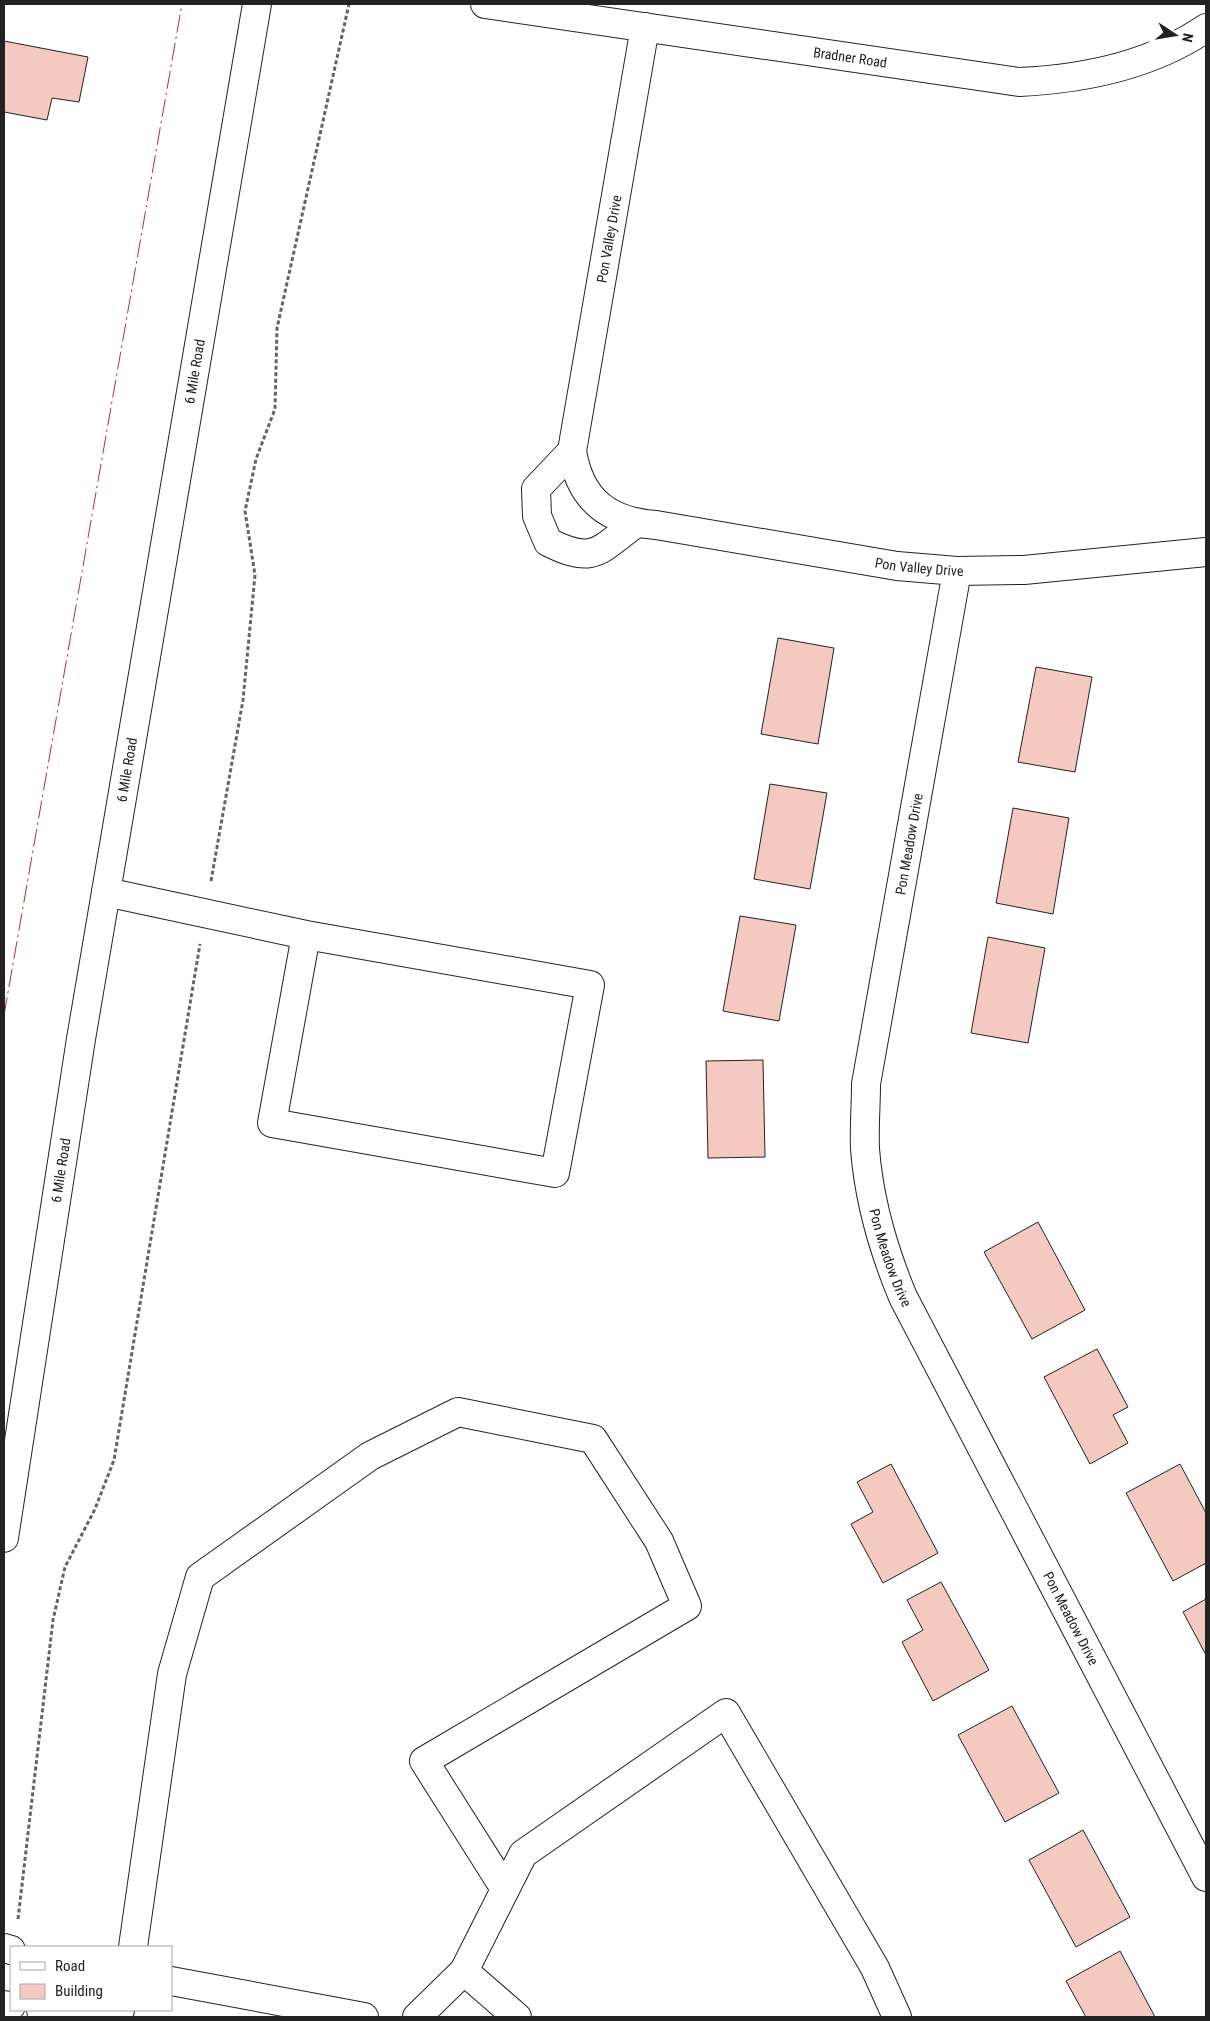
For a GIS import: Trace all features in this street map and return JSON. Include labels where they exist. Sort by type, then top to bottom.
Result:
[{"type":"street","name":"6 Mile Road","points":[[4,1538],[106,892],[257,4]]},
{"type":"street","name":"Bradner Road","points":[[485,4],[1019,82],[1056,80],[1126,65],[1160,52],[1206,28]]},
{"type":"street","name":"Pon Valley Drive","points":[[646,27],[572,451],[574,464],[582,484],[594,501],[616,517],[635,524],[656,525],[897,566],[957,572],[1024,570],[1206,552]]},
{"type":"street","points":[[572,451],[536,489],[537,516],[548,542],[570,553],[593,554],[635,524]]},
{"type":"street","name":"Pon Meadow Drive","points":[[957,572],[866,1084],[865,1148],[871,1196],[888,1260],[903,1297],[1206,1877]]},
{"type":"street","points":[[106,892],[306,935],[590,985],[555,1173],[272,1123],[306,935]]},
{"type":"street","points":[[133,1946],[172,1674],[200,1577],[370,1456],[458,1412],[593,1439],[659,1541],[687,1606],[424,1761],[505,1889]]},
{"type":"street","points":[[417,2017],[464,1971],[522,1854],[726,1714],[875,1968],[897,2017]]},
{"type":"street","points":[[464,1971],[517,2017]]},
{"type":"street","points":[[172,1981],[364,2017]]},
{"type":"street","points":[[49,2011],[96,2017]]},
{"type":"path","points":[[11,1942],[53,1620],[65,1567],[95,1509],[114,1460],[244,690],[255,575],[245,511],[256,459],[275,409],[277,328],[349,4]]},
{"type":"building","points":[[4,41],[88,57],[79,102],[52,98],[47,120],[4,112]]},
{"type":"building","points":[[778,638],[834,648],[818,744],[761,734]]},
{"type":"building","points":[[1036,667],[1092,677],[1075,772],[1018,762]]},
{"type":"building","points":[[770,784],[827,793],[810,889],[754,879]]},
{"type":"building","points":[[1013,808],[1069,818],[1053,914],[996,903]]},
{"type":"building","points":[[740,916],[796,925],[779,1021],[723,1011]]},
{"type":"building","points":[[988,937],[1045,948],[1028,1043],[971,1033]]},
{"type":"building","points":[[763,1060],[765,1157],[708,1158],[706,1061]]},
{"type":"building","points":[[1038,1222],[1085,1310],[1032,1339],[984,1252]]},
{"type":"building","points":[[1097,1349],[1128,1407],[1113,1415],[1128,1443],[1090,1464],[1044,1377]]},
{"type":"building","points":[[891,1464],[938,1553],[883,1583],[851,1524],[873,1512],[857,1482]]},
{"type":"building","points":[[1180,1464],[1206,1513],[1206,1563],[1173,1581],[1126,1493]]},
{"type":"building","points":[[941,1582],[989,1670],[933,1701],[902,1642],[923,1630],[907,1600]]},
{"type":"building","points":[[1206,1599],[1206,1655],[1183,1612]]},
{"type":"building","points":[[1012,1706],[1059,1793],[1005,1822],[958,1735]]},
{"type":"building","points":[[1083,1830],[1130,1917],[1076,1947],[1029,1860]]},
{"type":"building","points":[[1120,1951],[1155,2017],[1086,2017],[1066,1981]]},
{"type":"power","points":[[4,1015],[182,4]]}]
